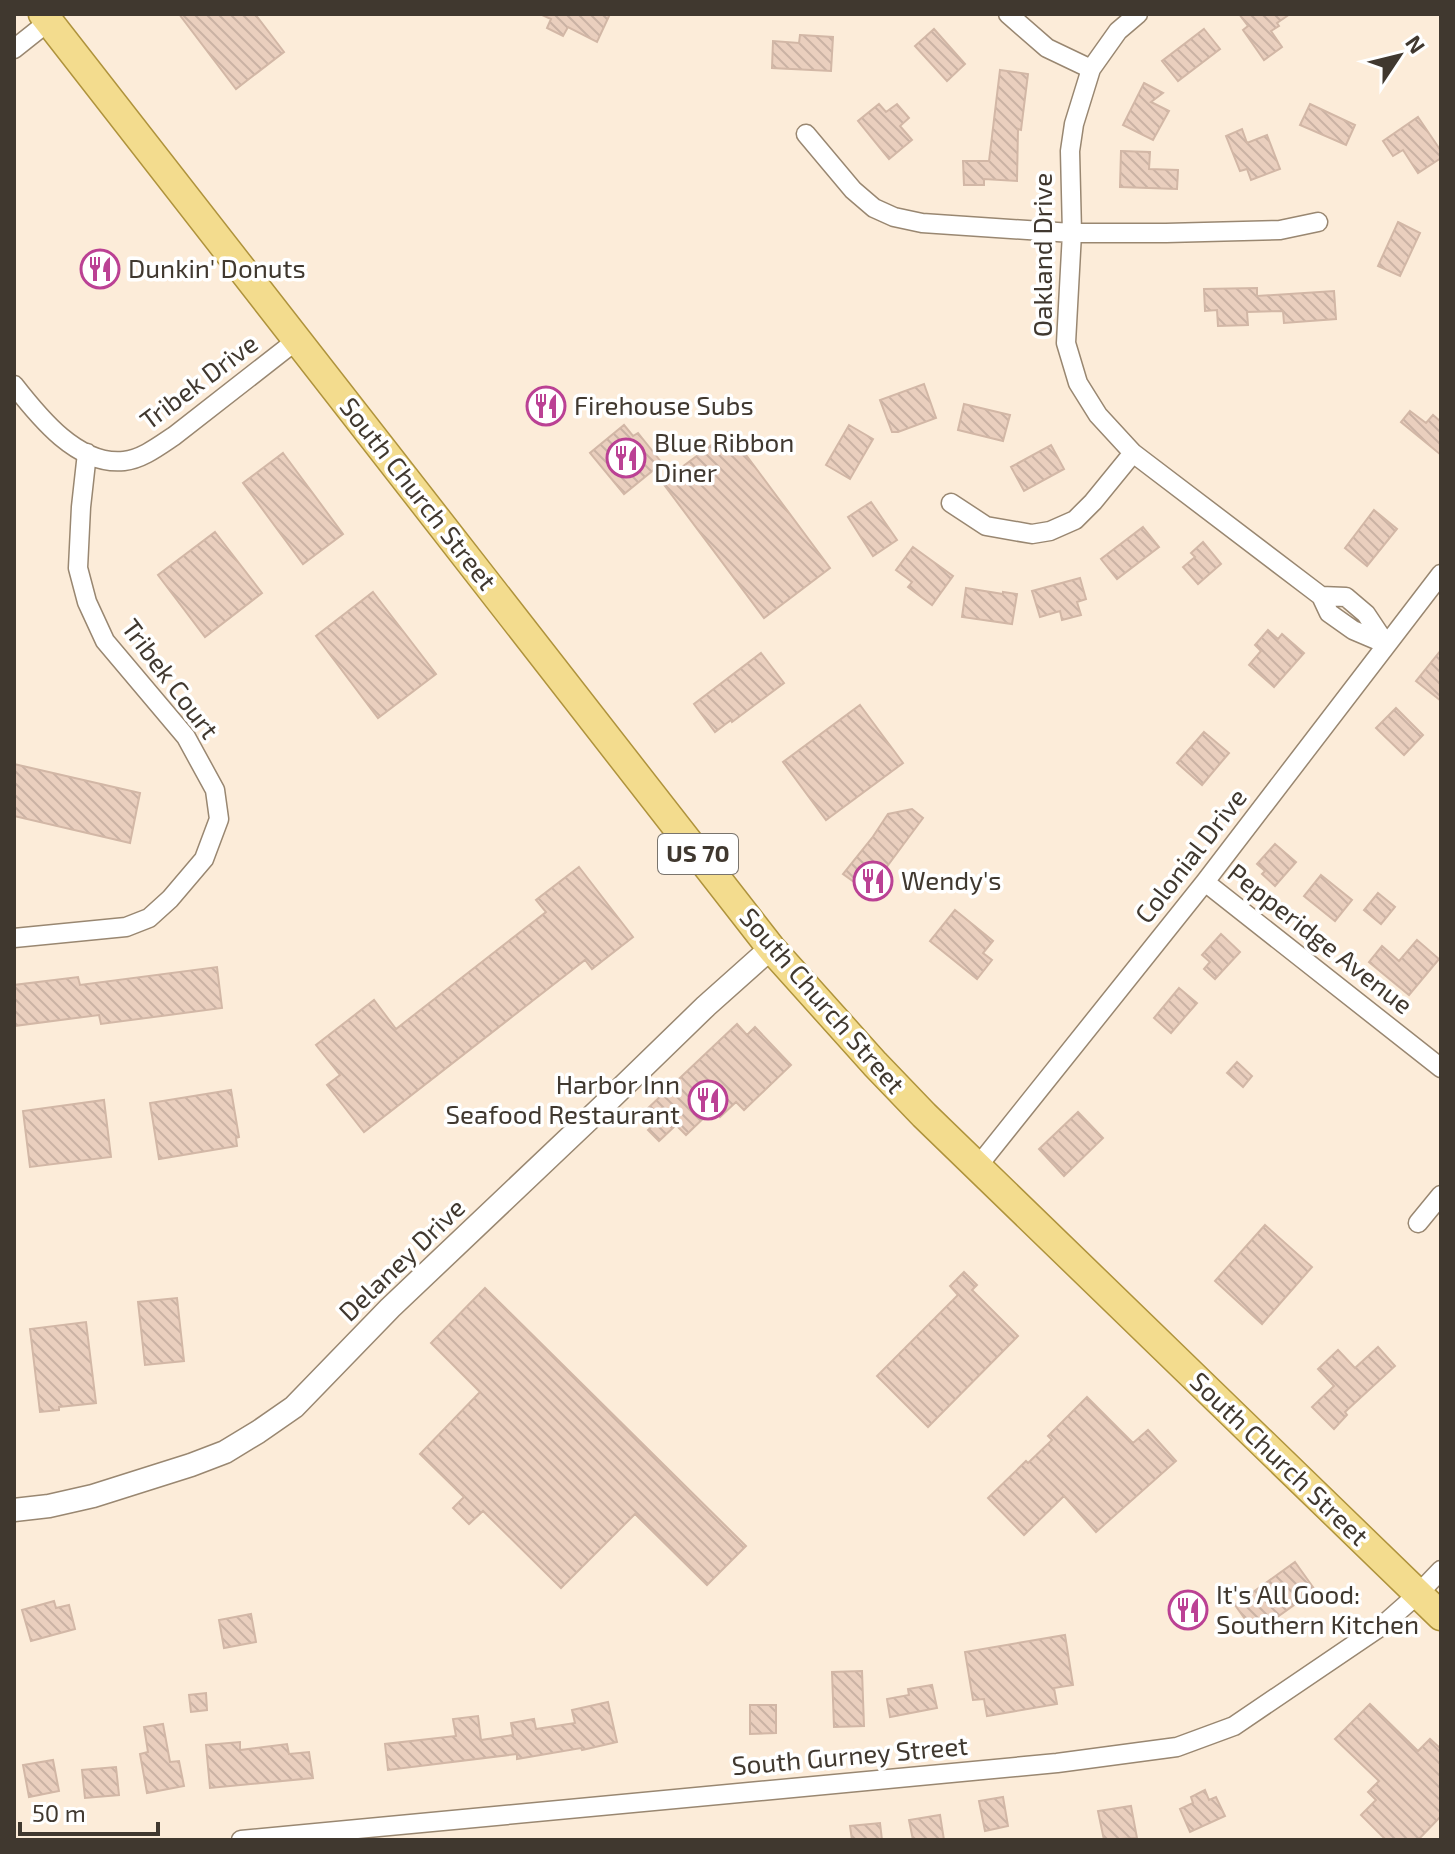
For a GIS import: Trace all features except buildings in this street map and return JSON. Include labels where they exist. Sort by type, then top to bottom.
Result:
[{"type":"main road","name":"South Church Street","points":[[46,18],[771,948],[924,1115],[1441,1616]]},
{"type":"street","points":[[1008,14],[1047,48],[1091,69]]},
{"type":"street","name":"Oakland Drive","points":[[1138,14],[1118,31],[1091,69],[1074,124],[1070,151],[1072,233],[1066,343],[1078,383],[1098,415],[1133,453],[1321,596],[1329,613],[1353,630],[1386,644]]},
{"type":"street","points":[[14,49],[46,18]]},
{"type":"street","points":[[806,134],[853,190],[874,208],[894,217],[922,223],[1072,233],[1280,230],[1318,222]]},
{"type":"street","name":"Tribek Drive","points":[[14,385],[43,422],[63,439],[105,461],[124,461],[155,449],[297,340]]},
{"type":"street","name":"Tribek Court","points":[[14,938],[126,927],[149,918],[170,899],[204,859],[219,819],[215,790],[186,737],[105,641],[87,602],[78,568],[87,453]]},
{"type":"street","points":[[951,503],[986,526],[1032,534],[1050,531],[1075,520],[1133,453]]},
{"type":"street","name":"Colonial Drive","points":[[978,1166],[1205,882],[1441,574]]},
{"type":"street","name":"Pepperidge Avenue","points":[[1205,882],[1440,1065]]},
{"type":"street","name":"Delaney Drive","points":[[14,1510],[93,1496],[191,1465],[225,1452],[294,1407],[390,1308],[706,1006],[771,948]]},
{"type":"street","points":[[1418,1223],[1441,1195]]},
{"type":"street","name":"South Gurney Street","points":[[241,1840],[1057,1763],[1177,1747],[1234,1726],[1383,1625],[1441,1570]]},
{"type":"place","name":"Dunkin' Donuts","points":[[100,269]]},
{"type":"place","name":"Firehouse Subs","points":[[546,406]]},
{"type":"place","name":"Blue Ribbon Diner","points":[[626,458]]},
{"type":"place","name":"Wendy's","points":[[873,881]]},
{"type":"place","name":"Harbor Inn Seafood Restaurant","points":[[708,1100]]},
{"type":"place","name":"It's All Good: Southern Kitchen","points":[[1188,1610]]}]
